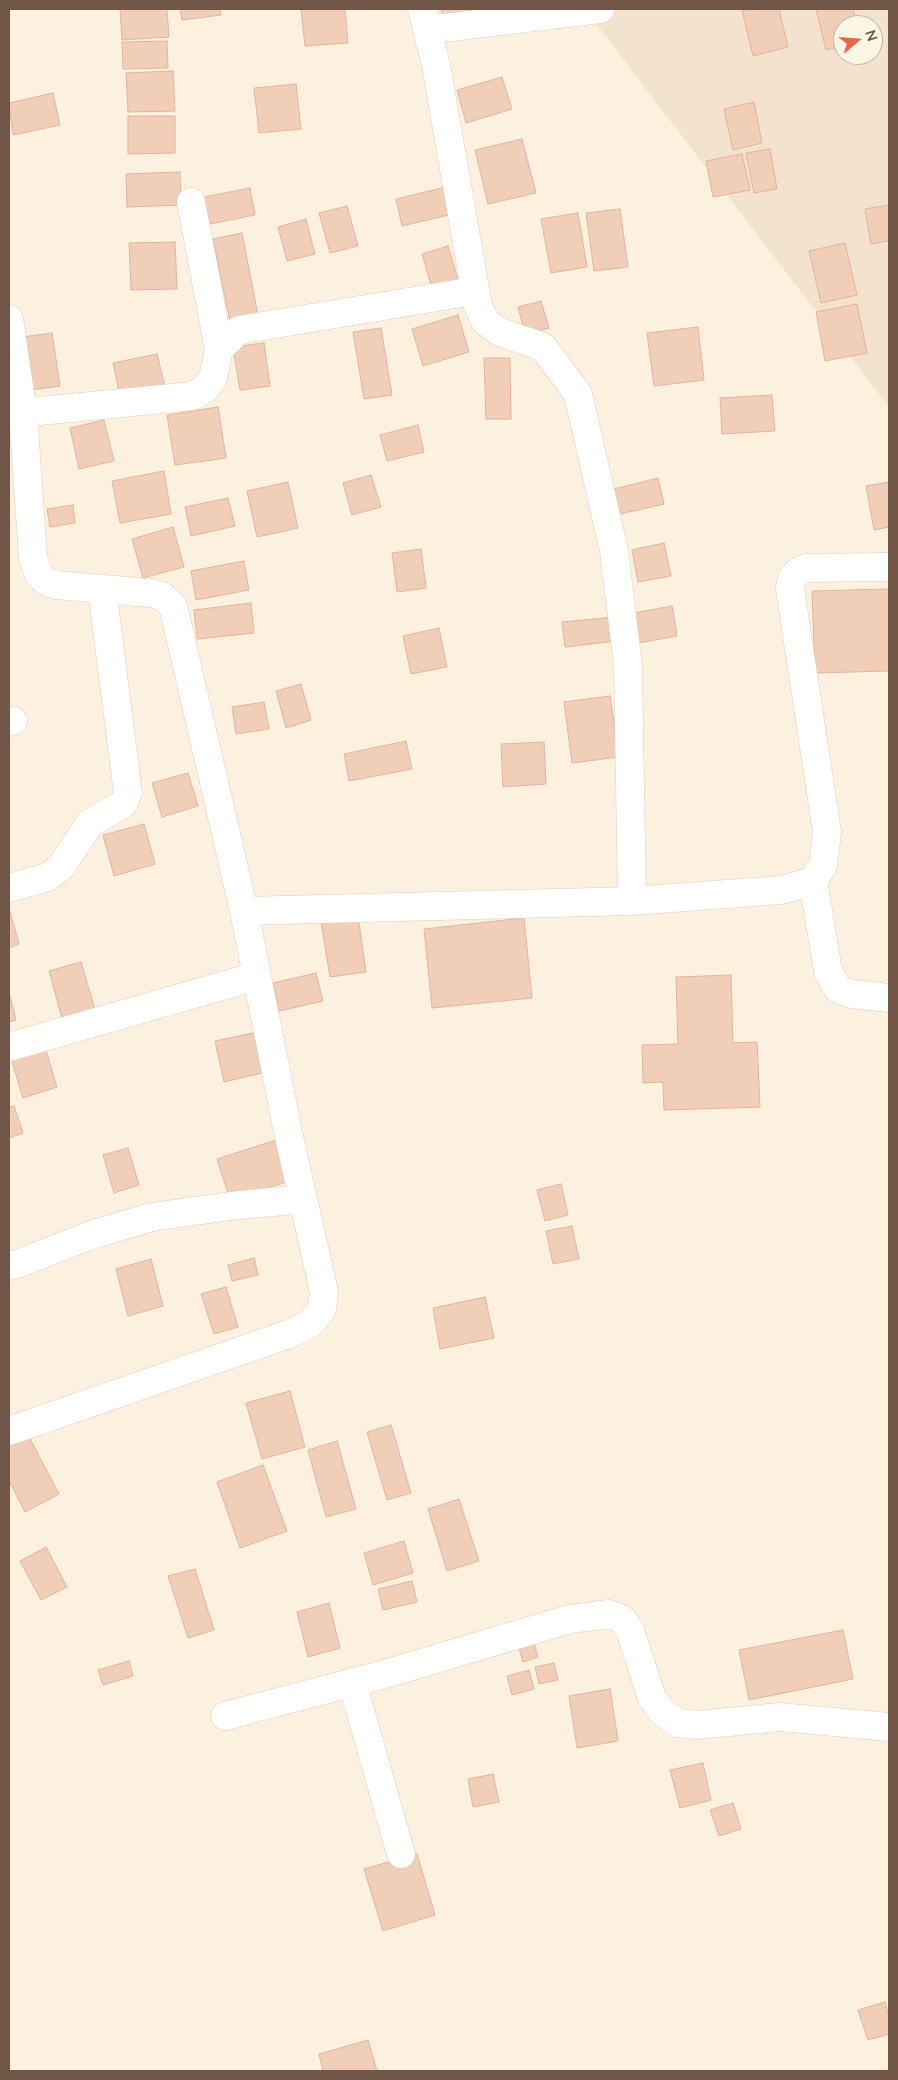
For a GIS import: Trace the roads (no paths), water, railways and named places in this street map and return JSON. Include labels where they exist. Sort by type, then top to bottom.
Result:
[{"type":"street","points":[[600,9],[425,19],[436,65],[474,291],[485,321],[500,332],[543,347],[578,394],[614,551],[628,665],[632,901]]},
{"type":"street","points":[[16,413],[193,396],[206,388],[213,378],[219,349],[190,202]]},
{"type":"street","points":[[219,349],[239,330],[474,291]]},
{"type":"street","points":[[9,319],[16,413],[33,558],[39,575],[47,582],[56,585],[150,593],[162,596],[173,606],[244,911],[324,1292],[322,1309],[311,1323],[292,1333],[9,1432]]},
{"type":"street","points":[[889,567],[806,568],[792,578],[790,589],[827,832],[823,865],[813,881],[828,972],[838,989],[852,994],[889,998]]},
{"type":"street","points":[[9,888],[48,877],[61,867],[90,823],[123,804],[128,793],[102,589]]},
{"type":"street","points":[[244,911],[632,901],[781,890],[813,881]]},
{"type":"street","points":[[9,1047],[257,976]]},
{"type":"street","points":[[9,1266],[94,1234],[152,1217],[303,1199]]},
{"type":"street","points":[[225,1716],[352,1682],[570,1619],[610,1614],[622,1619],[630,1630],[652,1698],[663,1714],[677,1723],[706,1724],[780,1717],[889,1727]]},
{"type":"street","points":[[352,1682],[401,1854]]}]
